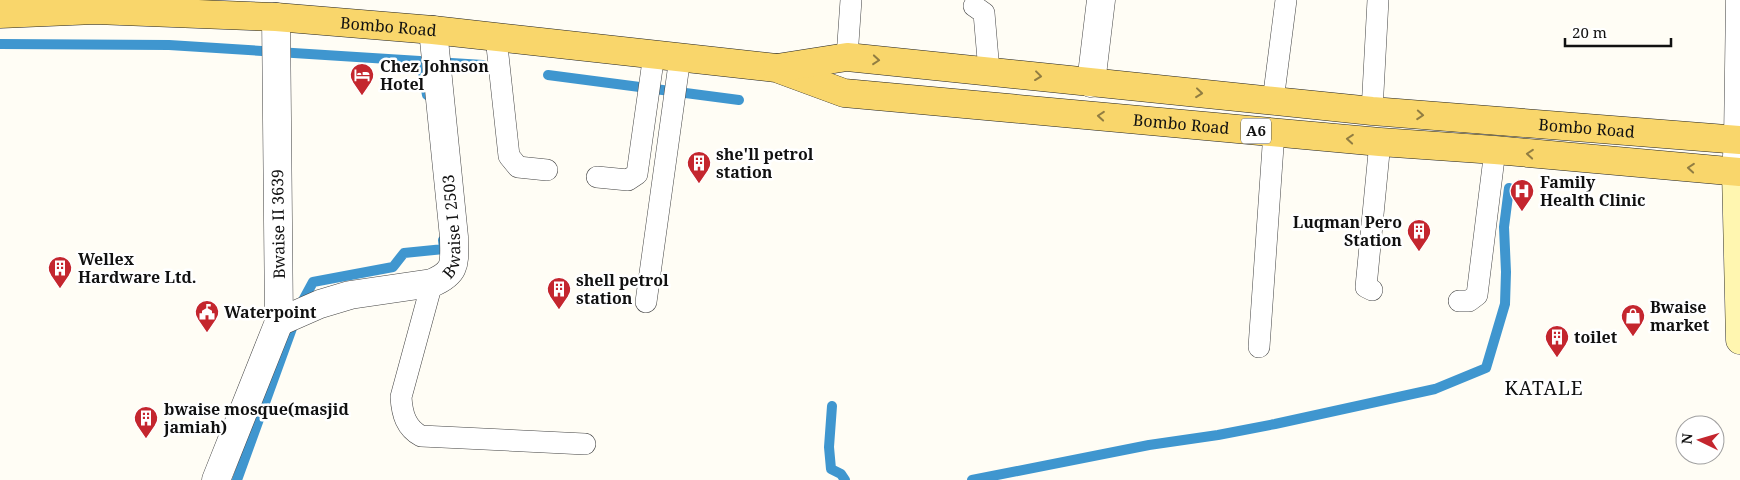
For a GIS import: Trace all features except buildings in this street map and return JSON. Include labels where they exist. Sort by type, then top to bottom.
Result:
[{"type":"main road","name":"Bombo Road","points":[[0,14],[95,10],[276,16],[433,30],[776,68],[844,93],[1380,142],[1496,150],[1738,172]]},
{"type":"main road","name":"Bombo Road","points":[[776,68],[847,57],[1372,111],[1739,140]]},
{"type":"main road","points":[[1738,172],[1740,340]]},
{"type":"street","points":[[1091,82],[1101,0]]},
{"type":"street","points":[[1738,172],[1740,0]]},
{"type":"street","name":"Bwaise II 3639","points":[[216,480],[279,322],[276,16]]},
{"type":"street","name":"Bwaise I 2503","points":[[279,322],[320,304],[350,296],[432,283],[450,273],[454,263],[454,237],[433,30]]},
{"type":"lane","points":[[847,57],[851,0]]},
{"type":"lane","points":[[1273,101],[1286,0]]},
{"type":"lane","points":[[1372,111],[1378,0]]},
{"type":"lane","points":[[974,6],[984,13],[989,71]]},
{"type":"lane","points":[[496,37],[509,156],[518,167],[547,170]]},
{"type":"lane","points":[[597,177],[628,180],[637,174],[667,56]]},
{"type":"lane","points":[[646,302],[667,56]]},
{"type":"lane","points":[[1259,347],[1274,132]]},
{"type":"lane","points":[[1372,290],[1366,287],[1380,142]]},
{"type":"lane","points":[[1459,301],[1469,301],[1477,295],[1496,150]]},
{"type":"lane","points":[[432,283],[401,398],[402,413],[412,432],[421,436],[585,444]]},
{"type":"waterway","points":[[0,44],[169,45],[483,65]]},
{"type":"waterway","points":[[421,62],[427,95]]},
{"type":"waterway","points":[[548,75],[739,100]]},
{"type":"waterway","points":[[972,480],[1149,445],[1275,424],[1435,389],[1486,368],[1505,304],[1504,227],[1509,188]]},
{"type":"waterway","points":[[300,306],[313,282],[393,267],[404,253],[444,249],[443,240]]},
{"type":"waterway","points":[[237,480],[295,320]]},
{"type":"waterway","points":[[832,406],[829,447],[831,469],[841,474],[845,480]]},
{"type":"place","name":"Chez Johnson Hotel","points":[[362,96]]},
{"type":"place","name":"she'll petrol station","points":[[699,184]]},
{"type":"place","name":"Family Health Clinic","points":[[1522,212]]},
{"type":"place","name":"Luqman Pero Station","points":[[1419,252]]},
{"type":"place","name":"Wellex Hardware Ltd.","points":[[60,289]]},
{"type":"place","name":"shell petrol station","points":[[559,310]]},
{"type":"place","name":"Waterpoint","points":[[207,333]]},
{"type":"place","name":"Bwaise market","points":[[1633,337]]},
{"type":"place","name":"toilet","points":[[1557,358]]},
{"type":"place","name":"bwaise mosque(masjid jamiah)","points":[[146,439]]},
{"type":"district","name":"KATALE","points":[[1544,388]]}]
